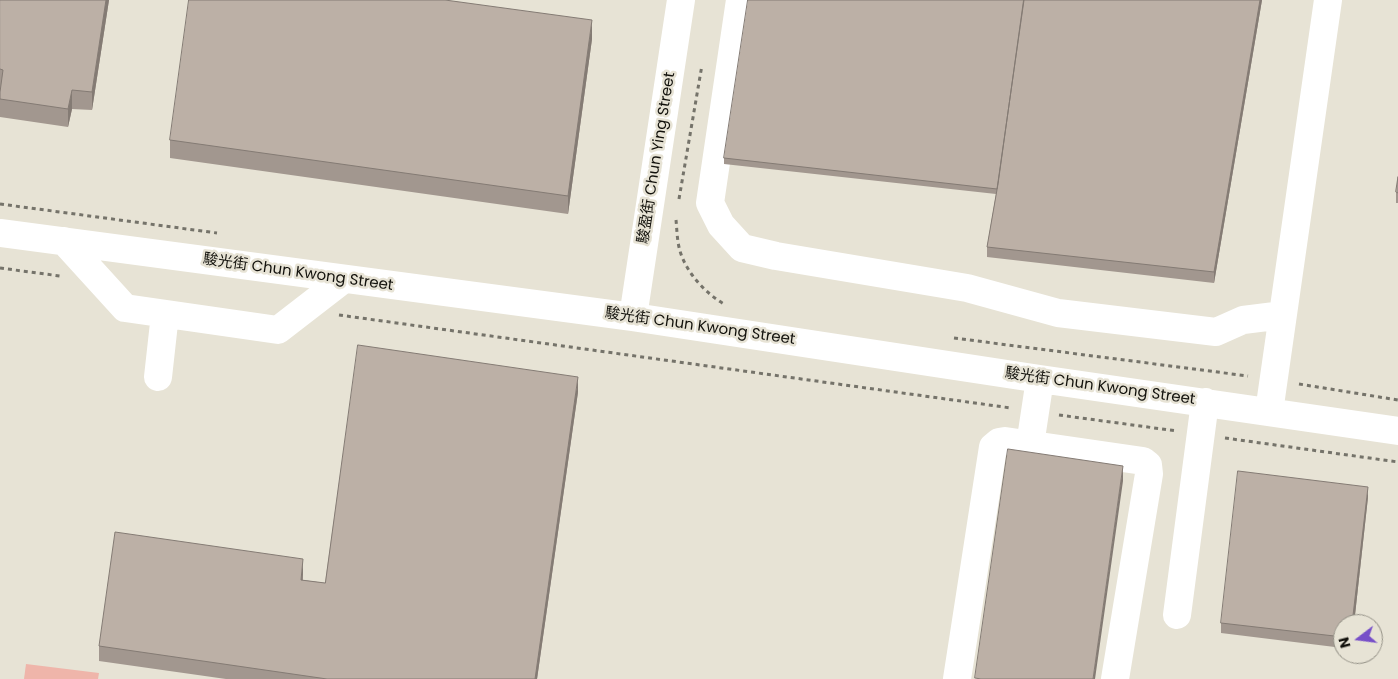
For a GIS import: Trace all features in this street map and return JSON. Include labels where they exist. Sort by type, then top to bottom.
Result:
[{"type":"street","name":"駿盈街 Chun Ying Street","points":[[633,317],[681,0]]},
{"type":"street","points":[[740,0],[710,203],[721,225],[742,248],[776,256],[967,288],[1058,313],[1216,332],[1244,320],[1283,315]]},
{"type":"street","points":[[1269,412],[1328,0]]},
{"type":"street","name":"駿光街 Chun Kwong Street","points":[[0,233],[633,317],[1398,431]]},
{"type":"street","points":[[64,242],[125,308],[278,330],[344,279]]},
{"type":"street","points":[[158,377],[165,314]]},
{"type":"street","points":[[1030,445],[1040,379]]},
{"type":"street","points":[[1177,615],[1205,402]]},
{"type":"street","points":[[956,679],[993,447],[1005,441],[1143,461],[1148,465],[1150,474],[1115,679]]},
{"type":"path","points":[[0,268],[101,282]]},
{"type":"path","points":[[712,297],[725,305]]},
{"type":"path","points":[[303,310],[1398,462]]},
{"type":"path","points":[[948,337],[1273,379],[1398,400]]},
{"type":"shaded area","points":[[26,664],[99,673],[98,679],[24,679]]},
{"type":"building","points":[[0,0],[106,0],[92,92],[72,90],[68,109],[0,99],[3,70],[0,69]]},
{"type":"building","points":[[189,0],[445,0],[592,20],[568,196],[170,140]]},
{"type":"building","points":[[748,0],[1024,0],[997,189],[724,158]]},
{"type":"building","points":[[1024,0],[1260,0],[1214,272],[987,247],[998,184]]},
{"type":"building","points":[[1398,177],[1398,193],[1396,192]]},
{"type":"building","points":[[358,345],[578,377],[535,679],[327,679],[99,646],[115,532],[303,559],[301,580],[325,583]]},
{"type":"building","points":[[1008,449],[1123,466],[1093,679],[975,678]]},
{"type":"building","points":[[1238,471],[1368,487],[1353,614],[1333,614],[1333,636],[1221,623]]}]
